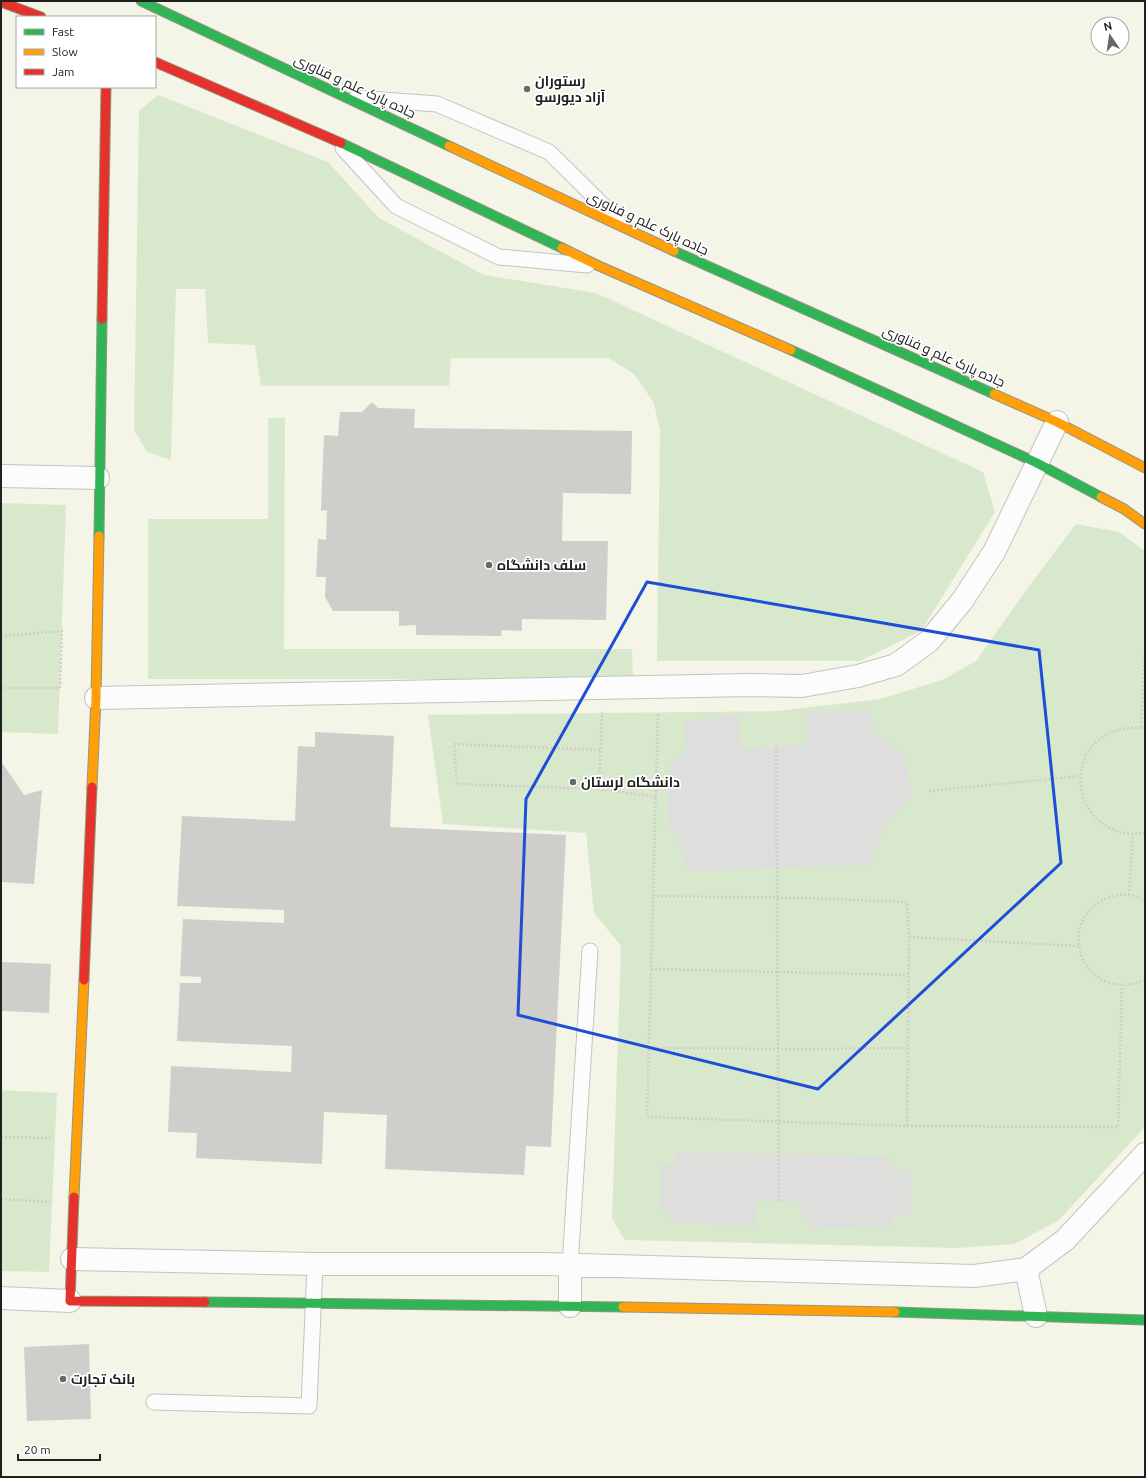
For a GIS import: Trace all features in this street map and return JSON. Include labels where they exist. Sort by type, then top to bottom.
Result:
[{"type":"street","name":"جاده پارک علم و فناوری","points":[[141,1],[628,230],[1057,422],[1145,468]]},
{"type":"street","points":[[1,2],[38,16]]},
{"type":"street","points":[[156,62],[336,141],[599,266],[826,365],[1036,463],[1124,509],[1145,524]]},
{"type":"street","points":[[70,1301],[96,698],[98,478],[106,88]]},
{"type":"street","points":[[96,698],[750,685],[802,686],[858,676],[896,665],[929,641],[962,601],[994,552],[1057,422]]},
{"type":"street","points":[[1,476],[98,478]]},
{"type":"street","points":[[72,1259],[315,1264],[570,1265],[974,1276],[1026,1269],[1065,1240],[1145,1154]]},
{"type":"street","points":[[570,1265],[570,1306]]},
{"type":"street","points":[[1026,1269],[1036,1316]]},
{"type":"street","points":[[1,1298],[70,1301],[570,1306],[1036,1316],[1145,1320]]},
{"type":"lane","points":[[347,97],[437,104],[549,152],[628,230]]},
{"type":"lane","points":[[336,141],[396,206],[499,256],[599,266]]},
{"type":"lane","points":[[570,1265],[590,951]]},
{"type":"lane","points":[[154,1402],[309,1406],[315,1264]]},
{"type":"path","points":[[1,688],[60,688],[62,631],[1,637],[1,688],[1,732]]},
{"type":"path","points":[[1141,728],[1145,651]]},
{"type":"path","points":[[599,788],[602,713],[609,713]]},
{"type":"path","points":[[651,713],[658,713],[647,1117],[907,1126],[1118,1127],[1122,985]]},
{"type":"path","points":[[1145,729],[1124,728],[1107,734],[1094,745],[1084,759],[1080,776],[1081,794],[1088,810],[1100,823],[1116,832],[1133,835],[1145,833]]},
{"type":"path","points":[[600,750],[454,744],[457,784],[599,788],[656,797]]},
{"type":"path","points":[[776,747],[779,1201]]},
{"type":"path","points":[[929,791],[1080,776]]},
{"type":"path","points":[[1129,895],[1133,835]]},
{"type":"path","points":[[1145,900],[1129,895],[1115,895],[1102,900],[1091,908],[1083,919],[1079,932],[1078,946],[1088,969],[1098,977],[1110,983],[1122,985],[1135,984],[1145,980]]},
{"type":"path","points":[[653,896],[907,902],[909,937],[907,1126]]},
{"type":"path","points":[[909,937],[1078,946]]},
{"type":"path","points":[[651,968],[908,975]]},
{"type":"path","points":[[649,1048],[907,1048]]},
{"type":"path","points":[[1,1137],[77,1138]]},
{"type":"path","points":[[1,1199],[74,1203]]},
{"type":"highlighted area","points":[[647,582],[1039,650],[1061,863],[818,1089],[518,1015],[526,799]]},
{"type":"shaded area","name":"دانشگاه لرستان","points":[[1,1],[1145,1],[1145,1477],[1,1477]]},
{"type":"shaded area","points":[[868,709],[876,734],[905,756],[912,794],[884,827],[870,865],[687,871],[678,839],[667,823],[669,765],[686,750],[684,721],[738,715],[742,749],[808,744],[807,713]]},
{"type":"shaded area","points":[[676,1152],[887,1156],[892,1171],[910,1170],[912,1215],[893,1216],[892,1226],[811,1229],[798,1202],[757,1201],[755,1226],[668,1222],[669,1210],[660,1209],[661,1166],[675,1163]]},
{"type":"green space","points":[[158,95],[328,162],[379,218],[484,275],[596,293],[983,472],[995,512],[921,631],[860,661],[657,661],[660,431],[654,403],[634,374],[608,358],[451,358],[449,386],[261,386],[255,345],[208,343],[205,289],[176,289],[171,460],[147,452],[134,430],[139,111]]},
{"type":"green space","points":[[268,418],[285,418],[284,649],[632,649],[633,679],[148,679],[148,519],[268,519]]},
{"type":"green space","points":[[1,503],[66,505],[58,734],[1,732]]},
{"type":"green space","points":[[1076,524],[1119,532],[1145,551],[1145,1127],[1058,1221],[1014,1244],[957,1248],[625,1240],[612,1219],[621,946],[594,913],[586,833],[443,824],[428,715],[777,711],[880,699],[942,680],[976,661],[1029,586]]},
{"type":"green space","points":[[1,1090],[57,1093],[49,1272],[1,1271]]},
{"type":"building","points":[[372,402],[378,408],[415,409],[414,428],[632,431],[631,494],[563,493],[562,541],[608,541],[606,620],[522,619],[522,631],[502,630],[501,636],[416,635],[416,625],[399,626],[399,611],[333,611],[325,597],[326,577],[316,577],[318,539],[326,540],[327,510],[321,511],[324,435],[338,436],[340,412],[362,412]]},
{"type":"building","points":[[315,732],[394,736],[390,827],[566,835],[551,1147],[526,1146],[524,1175],[385,1169],[387,1115],[324,1112],[322,1164],[196,1158],[197,1133],[168,1132],[171,1066],[291,1072],[292,1046],[177,1041],[180,983],[201,983],[201,977],[180,976],[183,919],[284,923],[284,910],[177,906],[182,816],[295,821],[298,746],[315,747]]},
{"type":"building","points":[[1,761],[24,795],[42,790],[34,884],[1,882]]},
{"type":"building","points":[[1,962],[51,964],[49,1013],[1,1011]]},
{"type":"building","points":[[89,1344],[91,1419],[27,1421],[24,1347]]},
{"type":"traffic: fast","points":[[141,1],[449,146]]},
{"type":"traffic: fast","points":[[341,143],[562,248]]},
{"type":"traffic: fast","points":[[674,251],[994,394]]},
{"type":"traffic: fast","points":[[99,536],[102,319]]},
{"type":"traffic: fast","points":[[791,350],[1037,463],[1101,497]]},
{"type":"traffic: fast","points":[[205,1302],[623,1307]]},
{"type":"traffic: fast","points":[[895,1312],[1145,1320]]},
{"type":"traffic: slow","points":[[449,146],[674,251]]},
{"type":"traffic: slow","points":[[562,248],[599,266],[791,350]]},
{"type":"traffic: slow","points":[[994,394],[1057,422],[1145,468]]},
{"type":"traffic: slow","points":[[1101,497],[1124,509],[1145,524]]},
{"type":"traffic: slow","points":[[92,787],[96,698],[99,536]]},
{"type":"traffic: slow","points":[[74,1197],[84,980]]},
{"type":"traffic: slow","points":[[623,1307],[895,1312]]},
{"type":"traffic: jam","points":[[1,2],[38,16]]},
{"type":"traffic: jam","points":[[156,62],[341,143]]},
{"type":"traffic: jam","points":[[102,319],[106,88]]},
{"type":"traffic: jam","points":[[84,980],[92,787]]},
{"type":"traffic: jam","points":[[74,1197],[70,1301],[205,1302]]},
{"type":"place","name":"رستوران آزاد دیورسو","points":[[527,89]]},
{"type":"place","name":"سلف دانشگاه","points":[[489,565]]},
{"type":"place","name":"دانشگاه لرستان","points":[[573,782]]},
{"type":"place","name":"بانک تجارت","points":[[63,1379]]}]
